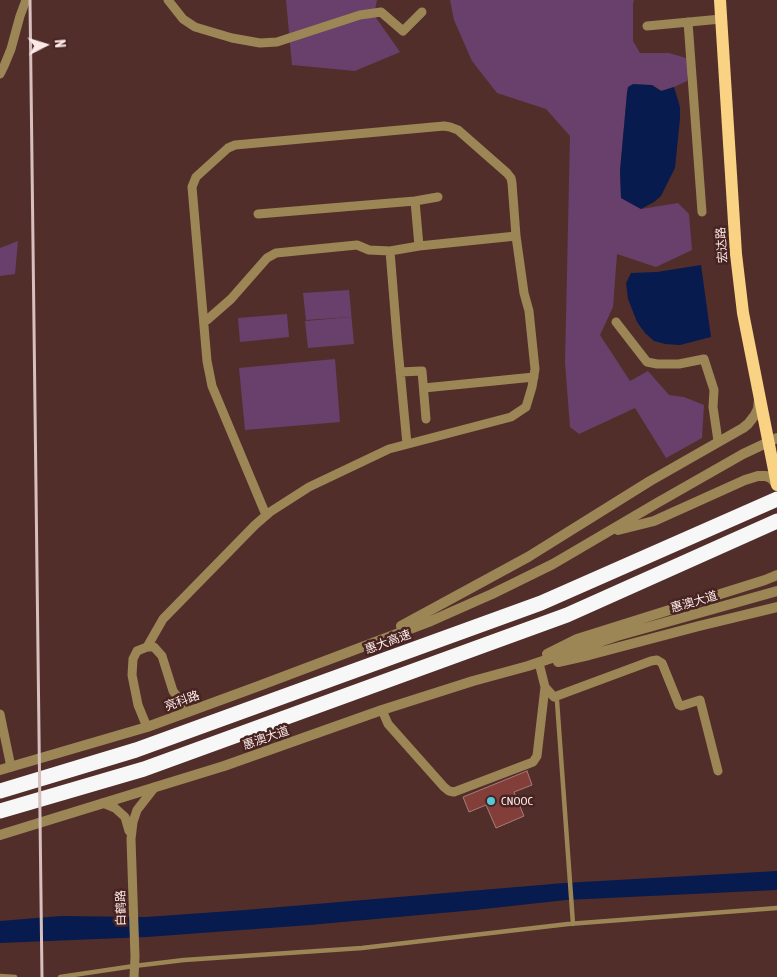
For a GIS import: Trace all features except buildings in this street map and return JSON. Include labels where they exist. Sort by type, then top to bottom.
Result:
[{"type":"highway","name":"惠大高速","points":[[0,791],[136,750],[541,603],[777,499]]},
{"type":"highway","points":[[0,811],[144,769],[567,615],[774,522]]},
{"type":"main road","name":"宏达路","points":[[722,7],[736,254],[742,313],[777,485]]},
{"type":"street","points":[[0,74],[26,0]]},
{"type":"street","points":[[168,0],[183,19],[195,27],[232,38],[260,43],[277,42],[360,15],[381,12],[403,31],[422,12]]},
{"type":"street","points":[[647,26],[688,22],[722,7]]},
{"type":"street","points":[[688,22],[702,212]]},
{"type":"street","points":[[147,647],[163,619],[255,525],[308,487],[389,449],[511,417],[526,407],[535,369],[529,311],[524,294],[516,236],[511,178],[458,130],[444,126],[235,145],[228,148],[196,178],[192,187],[207,361],[212,386],[266,516]]},
{"type":"street","points":[[258,214],[438,198]]},
{"type":"street","points":[[415,200],[419,246]]},
{"type":"street","points":[[204,320],[207,320],[231,299],[267,258],[276,253],[357,246],[369,250],[390,250],[516,236]]},
{"type":"street","points":[[390,250],[408,444]]},
{"type":"street","points":[[616,322],[646,362],[679,364],[704,359],[714,390],[713,407],[718,441]]},
{"type":"street","points":[[400,372],[422,371],[426,419]]},
{"type":"street","points":[[424,388],[534,377]]},
{"type":"street","points":[[369,644],[528,557],[650,481],[743,428],[752,420],[758,409],[759,390]]},
{"type":"street","points":[[369,644],[431,621],[553,564],[657,502],[743,454],[777,438]]},
{"type":"street","points":[[607,533],[654,521],[758,476],[771,478],[777,485]]},
{"type":"street","points":[[539,663],[547,654],[577,639],[777,575]]},
{"type":"street","name":"惠澳大道","points":[[0,835],[224,766],[382,710],[473,681],[539,663],[617,636],[777,591]]},
{"type":"street","points":[[539,663],[552,663],[589,655],[777,607]]},
{"type":"street","name":"亮科路","points":[[0,770],[147,727],[369,644]]},
{"type":"street","points":[[147,727],[138,705],[132,675],[133,659],[137,651],[147,647],[154,648],[162,656],[173,691],[189,712]]},
{"type":"street","points":[[545,687],[554,697],[657,660],[662,663],[679,705],[682,706],[700,700],[718,771]]},
{"type":"street","points":[[382,710],[388,724],[444,787],[454,792],[533,762],[537,756],[545,687],[539,663]]},
{"type":"street","points":[[0,714],[11,767]]},
{"type":"street","points":[[131,839],[137,810],[156,786]]},
{"type":"street","points":[[103,803],[115,808],[126,817],[131,839]]},
{"type":"street","name":"白鹤路","points":[[131,839],[134,977]]},
{"type":"lane","points":[[554,697],[557,701],[573,924]]},
{"type":"lane","points":[[60,977],[134,961],[184,960],[362,948],[573,924],[777,908]]},
{"type":"lane","points":[[0,976],[15,977]]},
{"type":"shaded area","points":[[286,0],[377,0],[374,15],[400,52],[355,71],[292,65]]},
{"type":"shaded area","points":[[450,0],[634,0],[633,41],[640,53],[669,53],[686,58],[689,68],[687,81],[662,91],[652,85],[628,87],[620,171],[621,198],[641,209],[678,203],[689,214],[692,250],[656,267],[617,254],[613,307],[600,335],[630,381],[648,371],[669,395],[684,397],[704,405],[702,438],[666,458],[635,408],[579,434],[570,427],[565,363],[570,136],[546,109],[497,93],[472,61],[454,20]]},
{"type":"shaded area","points":[[18,241],[15,274],[0,276],[0,248]]},
{"type":"shaded area","points":[[349,290],[354,344],[308,348],[305,321],[351,317],[306,320],[303,293]]},
{"type":"shaded area","points":[[287,314],[289,337],[240,342],[238,318]]},
{"type":"shaded area","points":[[335,359],[340,422],[245,430],[239,368]]},
{"type":"water","points":[[633,84],[652,85],[661,91],[674,87],[680,107],[675,168],[661,196],[641,209],[621,198],[620,171],[627,93],[628,87]]},
{"type":"water","points":[[701,265],[711,337],[680,345],[654,341],[637,322],[628,299],[626,283],[631,273],[657,272]]},
{"type":"water","points":[[777,871],[777,890],[566,900],[310,925],[147,937],[0,943],[0,921],[61,916],[146,917],[564,883]]},
{"type":"railway","points":[[30,0],[42,977]]},
{"type":"place","name":"CNOOC","points":[[491,801]]}]
